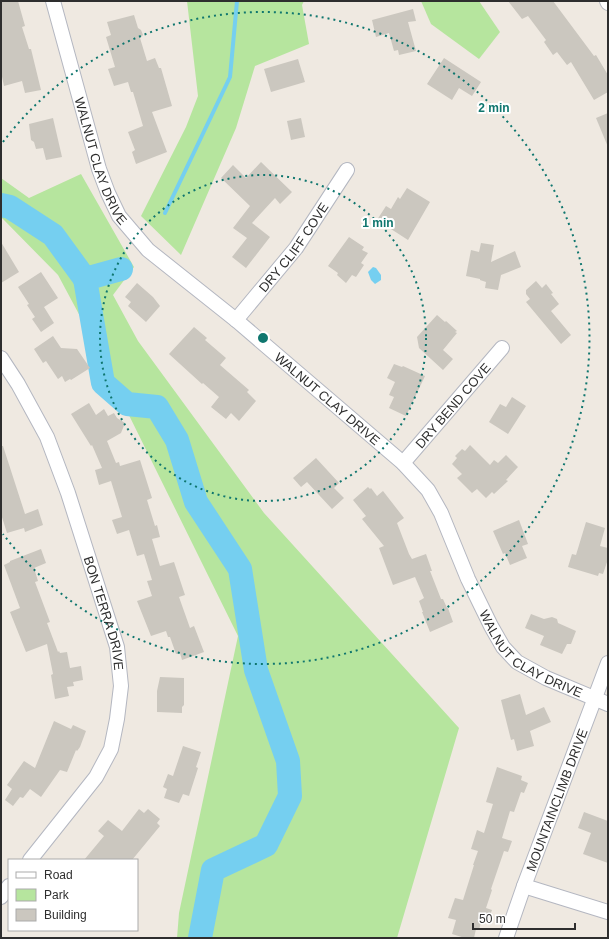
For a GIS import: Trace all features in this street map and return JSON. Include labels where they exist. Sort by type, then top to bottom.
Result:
[{"type":"street","name":"WALNUT CLAY DRIVE","points":[[53,1],[99,169],[119,216],[148,250],[236,320],[403,463],[428,490],[441,513],[468,579],[491,626],[503,647],[517,662],[546,678],[608,704]]},
{"type":"street","name":"DRY CLIFF COVE","points":[[236,320],[296,248],[347,170]]},
{"type":"street","name":"DRY BEND COVE","points":[[403,463],[502,348]]},
{"type":"street","name":"BON TERRA DRIVE","points":[[1,358],[18,384],[47,437],[68,493],[117,647],[121,686],[118,719],[111,749],[96,777],[31,859]]},
{"type":"street","name":"MOUNTAINCLIMB DRIVE","points":[[506,938],[524,886],[608,663]]},
{"type":"street","points":[[524,886],[608,912]]},
{"type":"street","points":[[1,897],[8,887]]},
{"type":"green space","points":[[187,1],[304,1],[302,5],[309,44],[255,66],[236,128],[181,255],[141,216],[186,127],[198,96]]},
{"type":"green space","points":[[421,1],[479,1],[500,32],[479,59],[431,24]]},
{"type":"green space","points":[[81,174],[134,267],[113,295],[138,341],[264,513],[459,728],[397,938],[177,938],[179,913],[238,636],[81,318],[58,275],[1,217],[1,178],[29,198]]},
{"type":"water","points":[[373,267],[376,268],[381,275],[381,280],[375,284],[371,280],[368,272]]},
{"type":"building","points":[[1,1],[18,1],[25,26],[22,27],[29,49],[31,49],[41,90],[25,93],[22,81],[4,86],[1,72]]},
{"type":"building","points":[[508,1],[553,1],[594,56],[596,55],[608,75],[608,92],[594,100],[571,62],[567,65],[557,52],[553,55],[544,42],[546,40],[528,16],[522,19]]},
{"type":"building","points":[[413,9],[416,21],[408,22],[416,51],[399,55],[398,50],[394,51],[389,33],[376,37],[372,20]]},
{"type":"building","points":[[134,15],[138,28],[141,30],[143,35],[140,38],[147,61],[155,58],[159,68],[161,68],[172,106],[152,112],[167,152],[136,164],[132,152],[135,150],[128,132],[143,126],[133,92],[131,92],[128,82],[114,86],[108,69],[115,67],[106,37],[111,35],[107,22]]},
{"type":"building","points":[[444,58],[481,82],[472,96],[459,88],[452,100],[427,84]]},
{"type":"building","points":[[298,59],[305,82],[271,92],[264,69]]},
{"type":"building","points":[[608,113],[608,147],[596,118]]},
{"type":"building","points":[[53,118],[62,157],[46,160],[43,148],[36,149],[34,142],[31,140],[29,124]]},
{"type":"building","points":[[301,118],[305,137],[291,140],[287,121]]},
{"type":"building","points":[[261,162],[292,192],[280,204],[275,198],[252,223],[270,237],[246,268],[232,257],[247,238],[233,228],[250,206],[221,178],[233,165],[246,178]]},
{"type":"building","points":[[407,188],[430,202],[408,240],[377,220],[386,206],[391,209],[398,197],[400,199]]},
{"type":"building","points":[[349,237],[364,247],[362,250],[368,253],[361,263],[364,265],[356,277],[352,275],[346,283],[337,275],[338,273],[328,266]]},
{"type":"building","points":[[1,242],[19,272],[1,283]]},
{"type":"building","points":[[481,243],[494,245],[491,262],[515,251],[521,267],[501,275],[498,290],[485,288],[486,282],[466,276],[471,250],[479,252]]},
{"type":"building","points":[[41,272],[58,298],[44,307],[54,323],[41,332],[32,319],[35,317],[18,287]]},
{"type":"building","points":[[536,281],[542,288],[546,284],[553,293],[551,294],[559,304],[551,311],[571,335],[561,344],[526,302],[530,299],[526,294],[526,290]]},
{"type":"building","points":[[137,283],[153,297],[160,306],[146,322],[128,306],[131,302],[125,297]]},
{"type":"building","points":[[437,315],[457,331],[443,350],[453,359],[443,370],[419,348],[417,337]]},
{"type":"building","points":[[194,327],[207,338],[205,340],[226,358],[220,365],[249,390],[247,392],[256,401],[239,421],[231,413],[226,419],[211,407],[219,397],[203,383],[202,384],[169,354]]},
{"type":"building","points":[[53,336],[61,348],[77,349],[90,368],[71,380],[70,379],[65,382],[62,376],[58,379],[46,361],[43,363],[34,349]]},
{"type":"building","points":[[394,364],[403,366],[425,376],[406,416],[389,408],[394,397],[389,395],[395,382],[387,378]]},
{"type":"building","points":[[512,397],[526,406],[508,434],[489,422],[500,404],[506,407]]},
{"type":"building","points":[[89,403],[96,415],[104,409],[108,416],[114,413],[117,418],[125,423],[121,433],[107,441],[116,463],[119,462],[120,466],[140,460],[152,498],[147,500],[160,537],[152,539],[160,566],[174,562],[185,595],[179,597],[190,628],[194,626],[204,652],[182,660],[180,653],[176,654],[170,637],[168,637],[166,631],[151,636],[137,601],[152,596],[147,581],[152,580],[144,554],[137,556],[129,530],[117,534],[112,520],[122,517],[111,481],[99,485],[95,470],[102,468],[92,445],[91,446],[71,414]]},
{"type":"building","points":[[470,445],[490,465],[494,460],[498,463],[506,455],[518,467],[506,480],[508,481],[494,494],[492,492],[486,498],[477,489],[472,493],[457,478],[462,474],[452,464],[457,458],[455,456],[462,449],[465,451]]},
{"type":"building","points":[[1,446],[3,446],[25,514],[38,509],[43,525],[25,532],[24,528],[7,533],[1,514]]},
{"type":"building","points":[[316,458],[339,483],[334,488],[344,498],[332,509],[307,482],[301,487],[293,478]]},
{"type":"building","points":[[368,487],[370,489],[371,488],[377,496],[383,491],[404,518],[397,523],[409,554],[412,559],[426,554],[432,571],[430,571],[441,599],[443,599],[448,608],[453,622],[430,632],[419,601],[424,598],[415,577],[393,585],[379,548],[384,546],[362,519],[366,516],[353,500]]},
{"type":"building","points":[[519,520],[528,544],[522,546],[527,558],[510,565],[505,553],[503,554],[493,531]]},
{"type":"building","points":[[586,522],[605,528],[600,546],[608,548],[608,559],[603,574],[599,573],[598,576],[568,567],[572,554],[576,555]]},
{"type":"building","points":[[41,549],[46,563],[34,568],[38,581],[35,582],[50,622],[47,623],[58,652],[67,652],[70,668],[81,666],[83,680],[73,682],[74,686],[67,687],[69,696],[55,699],[51,675],[53,674],[47,644],[26,652],[10,612],[20,608],[4,565],[10,561]]},
{"type":"building","points":[[531,614],[544,619],[552,617],[557,619],[558,623],[576,631],[571,644],[567,644],[562,654],[540,645],[544,636],[525,628]]},
{"type":"building","points":[[160,677],[184,678],[184,705],[182,707],[182,713],[157,712],[157,691]]},
{"type":"building","points":[[520,694],[526,715],[544,707],[551,722],[530,731],[534,746],[517,751],[514,739],[511,740],[501,700]]},
{"type":"building","points":[[54,721],[71,729],[73,725],[86,731],[80,747],[77,751],[76,750],[67,772],[60,770],[41,797],[30,789],[23,798],[20,797],[13,806],[5,800],[12,789],[7,785],[24,761],[35,768]]},
{"type":"building","points":[[183,746],[201,752],[196,767],[198,768],[189,796],[183,794],[179,803],[164,798],[167,789],[163,787],[168,774],[173,776]]},
{"type":"building","points":[[497,767],[522,776],[521,780],[528,783],[524,793],[521,792],[514,812],[510,811],[502,838],[512,841],[508,852],[504,851],[491,889],[492,890],[486,908],[492,910],[488,920],[482,918],[479,930],[476,929],[474,938],[465,938],[452,934],[456,920],[448,918],[455,898],[463,900],[478,851],[471,849],[477,830],[484,833],[493,804],[486,802]]},
{"type":"building","points":[[139,809],[144,813],[148,809],[160,819],[157,823],[160,826],[133,859],[85,859],[104,836],[98,831],[108,820],[122,831]]},
{"type":"building","points":[[584,812],[608,821],[608,863],[583,854],[591,833],[578,828]]},
{"type":"waterway","points":[[165,213],[230,77],[237,1]]},
{"type":"waterway","points":[[1,205],[10,207],[53,235],[85,279]]},
{"type":"waterway","points":[[121,269],[85,279],[103,383],[127,404],[157,407],[177,440],[196,502],[240,569],[256,670],[288,761],[290,796],[266,845],[213,870],[200,938]]}]
